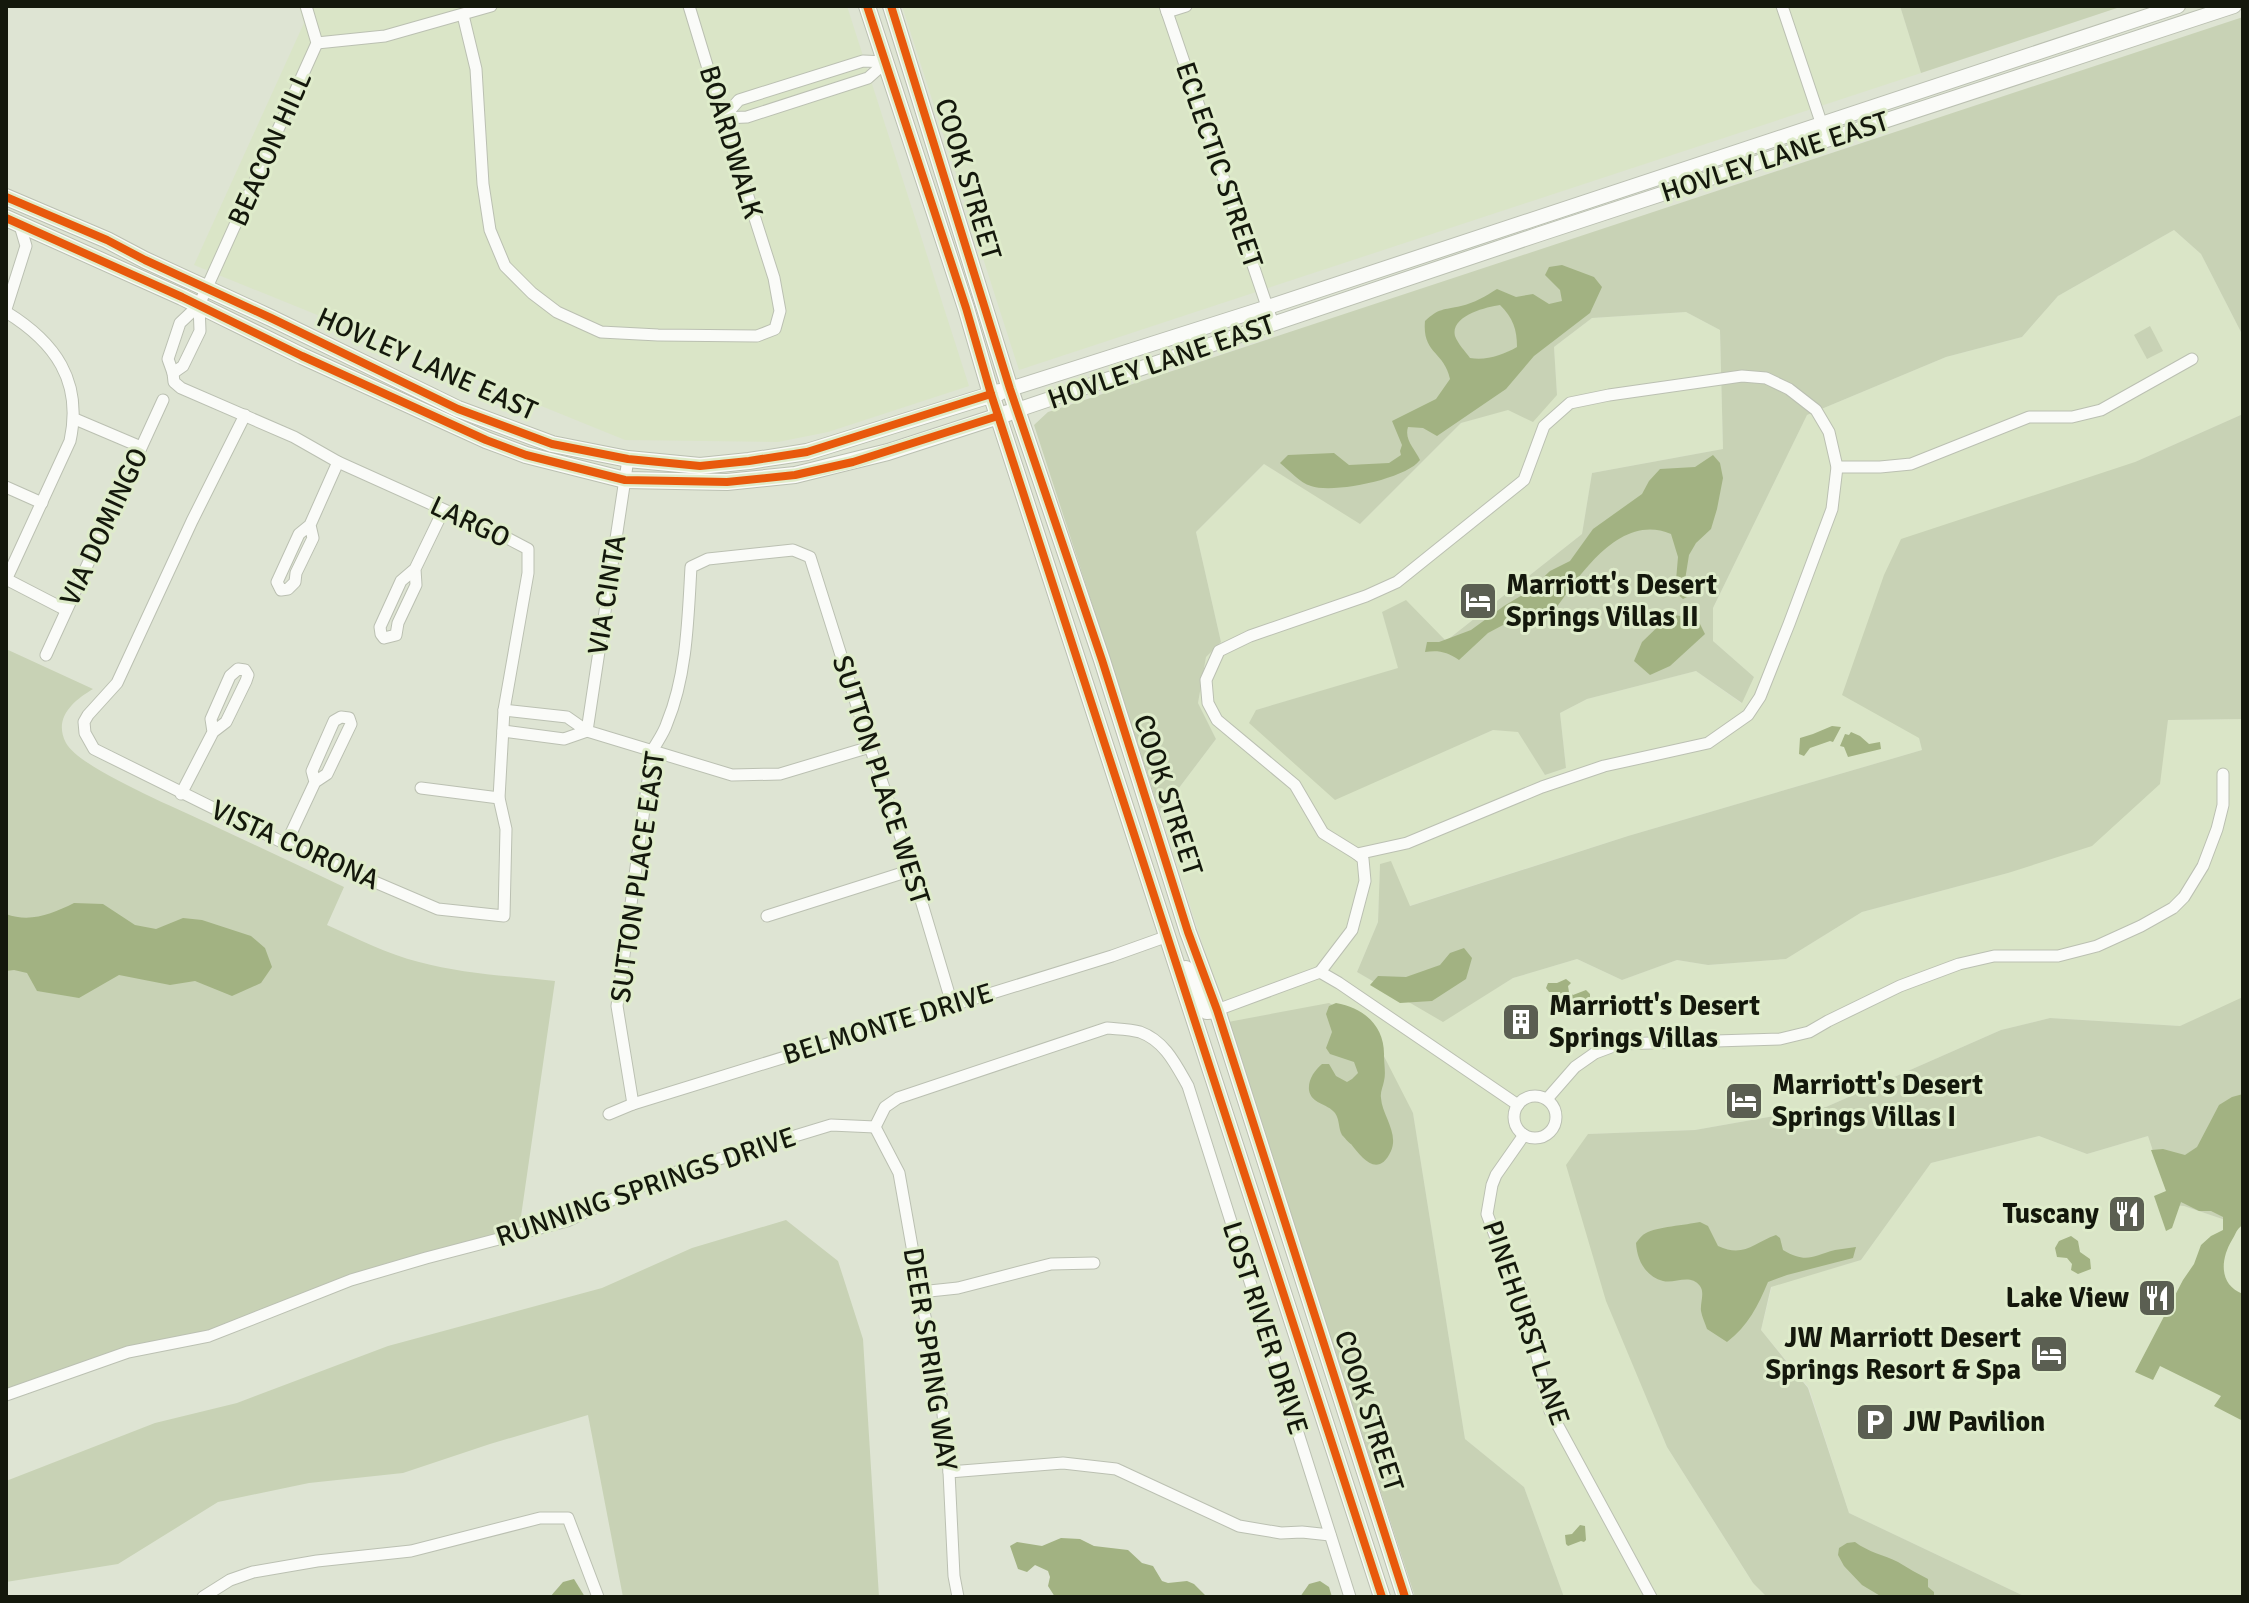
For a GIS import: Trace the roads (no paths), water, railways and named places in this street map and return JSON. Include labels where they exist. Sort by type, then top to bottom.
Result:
[{"type":"main road","name":"COOK STREET","points":[[867,6],[1382,1597]]},
{"type":"main road","name":"COOK STREET","points":[[891,6],[1010,389],[1102,660],[1188,932],[1217,1010],[1405,1597]]},
{"type":"main road","points":[[886,62],[924,113]]},
{"type":"main road","name":"HOVLEY LANE EAST","points":[[6,197],[107,240],[302,356],[486,440],[526,455],[625,480],[727,482],[795,475],[853,462],[1017,410]]},
{"type":"main road","name":"HOVLEY LANE EAST","points":[[10,223],[203,297],[284,324],[458,409],[552,444],[628,459],[700,466],[807,452],[1010,389]]},
{"type":"main road","points":[[1070,635],[1083,641],[1088,649],[1117,732],[1136,769]]},
{"type":"main road","points":[[1168,936],[1207,1011],[1217,1010]]},
{"type":"street","name":"BEACON HILL","points":[[203,297],[317,43],[306,6]]},
{"type":"street","points":[[317,43],[385,36],[491,6]]},
{"type":"street","name":"BOARDWALK","points":[[463,15],[476,69],[483,184],[490,230],[505,266],[557,312],[601,332],[757,336],[775,329],[780,311],[774,278],[689,6]]},
{"type":"street","points":[[1166,9],[1186,6]]},
{"type":"street","points":[[1782,6],[1827,140]]},
{"type":"street","name":"HOVLEY LANE EAST","points":[[1010,389],[1268,307],[2178,6]]},
{"type":"street","name":"HOVLEY LANE EAST","points":[[1017,410],[2234,6]]},
{"type":"street","name":"ECLECTIC STREET","points":[[1166,9],[1273,324]]},
{"type":"street","points":[[1976,91],[2021,71],[2033,63],[2040,51]]},
{"type":"street","points":[[723,118],[739,100],[863,61],[886,62]]},
{"type":"street","points":[[723,118],[747,117],[868,78],[886,62]]},
{"type":"street","points":[[1546,232],[1605,204],[1611,193]]},
{"type":"street","points":[[26,205],[10,223],[26,246],[11,279],[6,310],[45,341],[56,355],[68,380],[75,419],[70,441],[6,580],[66,610]]},
{"type":"street","points":[[1332,304],[1374,281],[1383,269]]},
{"type":"street","points":[[203,297],[200,331],[183,366],[173,373],[168,359],[180,323],[203,297]]},
{"type":"street","points":[[1837,467],[1911,464],[2029,417],[2072,417],[2101,410],[2192,359]]},
{"type":"street","name":"LARGO","points":[[173,373],[174,382],[181,388],[294,437],[338,462],[528,549],[528,573],[504,710],[499,798],[506,829],[504,916]]},
{"type":"street","points":[[1217,1010],[1320,972],[1352,930],[1365,881],[1363,859],[1323,833],[1295,785],[1217,720],[1208,703],[1206,680],[1219,651],[1250,636],[1366,596],[1397,582],[1524,480],[1544,426],[1570,403],[1742,376],[1766,378],[1789,389],[1816,410],[1829,432],[1837,467],[1832,509],[1760,697],[1748,715],[1708,743],[1604,766],[1542,787],[1407,843],[1357,854]]},
{"type":"street","name":"VIA DOMINGO","points":[[46,655],[163,400]]},
{"type":"street","name":"VISTA CORONA","points":[[245,415],[117,683],[88,715],[83,728],[87,740],[94,749],[181,794],[286,844],[438,909],[504,916]]},
{"type":"street","points":[[75,419],[141,447]]},
{"type":"street","name":"VIA CINTA","points":[[587,731],[628,459]]},
{"type":"street","points":[[310,525],[313,538],[296,573],[295,582],[288,589],[281,590],[277,582],[281,571],[299,534],[310,525],[338,462]]},
{"type":"street","points":[[6,487],[42,503]]},
{"type":"street","points":[[415,569],[416,585],[398,623],[396,635],[384,638],[380,627],[401,581],[415,569],[443,511]]},
{"type":"street","name":"SUTTON PLACE EAST","points":[[633,1104],[617,1006],[652,751],[667,724],[679,683],[691,567],[708,559],[793,550],[810,557]]},
{"type":"street","name":"SUTTON PLACE WEST","points":[[810,557],[912,870],[952,1004]]},
{"type":"street","points":[[181,794],[213,732],[226,722],[246,681],[248,675],[245,670],[234,670],[230,676],[211,719],[213,732]]},
{"type":"street","points":[[504,710],[567,717],[587,731],[732,775],[780,774],[870,747]]},
{"type":"street","points":[[286,844],[315,782],[327,774],[351,724],[349,718],[341,717],[334,721],[312,771],[315,782]]},
{"type":"street","points":[[503,731],[564,739],[587,731]]},
{"type":"street","points":[[1547,1099],[1575,1067],[1595,1053],[1619,1044],[1780,1039],[1809,1032],[1900,986],[1959,964],[1994,956],[2058,956],[2097,946],[2141,926],[2173,908],[2184,897],[2203,866],[2223,805],[2223,774]]},
{"type":"street","points":[[421,788],[499,798]]},
{"type":"street","points":[[767,916],[912,870]]},
{"type":"street","name":"BELMONTE DRIVE","points":[[609,1114],[1168,936]]},
{"type":"street","points":[[1320,972],[1518,1105]]},
{"type":"street","name":"LOST RIVER DRIVE","points":[[875,1127],[885,1107],[898,1098],[1107,1028],[1140,1032],[1160,1044],[1188,1086],[1350,1597]]},
{"type":"street","points":[[1535,1096],[1547,1099],[1557,1116],[1553,1128],[1543,1137],[1524,1135],[1515,1124],[1518,1105],[1535,1096]]},
{"type":"street","name":"RUNNING SPRINGS DRIVE","points":[[6,1395],[128,1352],[209,1336],[351,1280],[567,1221],[660,1177],[831,1125],[875,1127]]},
{"type":"street","name":"DEER SPRING WAY","points":[[875,1127],[899,1173],[941,1395],[958,1597]]},
{"type":"street","name":"PINEHURST LANE","points":[[1524,1135],[1496,1175],[1487,1214],[1500,1249],[1521,1288],[1550,1411],[1649,1597]]},
{"type":"street","points":[[920,1292],[958,1288],[1051,1264],[1094,1263]]},
{"type":"street","points":[[949,1472],[1063,1463],[1116,1469],[1239,1526],[1281,1533],[1330,1535]]},
{"type":"street","points":[[203,1597],[230,1580],[253,1572],[317,1561],[411,1551],[540,1518],[568,1518],[598,1597]]},
{"type":"place","name":"Marriott's Desert Springs Villas II","points":[[1478,601]]},
{"type":"place","name":"Marriott's Desert Springs Villas","points":[[1521,1022]]},
{"type":"place","name":"Marriott's Desert Springs Villas I","points":[[1744,1101]]},
{"type":"place","name":"Tuscany","points":[[2127,1214]]},
{"type":"place","name":"Lake View","points":[[2157,1298]]},
{"type":"place","name":"JW Marriott Desert Springs Resort & Spa","points":[[2049,1354]]},
{"type":"place","name":"JW Pavilion","points":[[1875,1422]]}]
